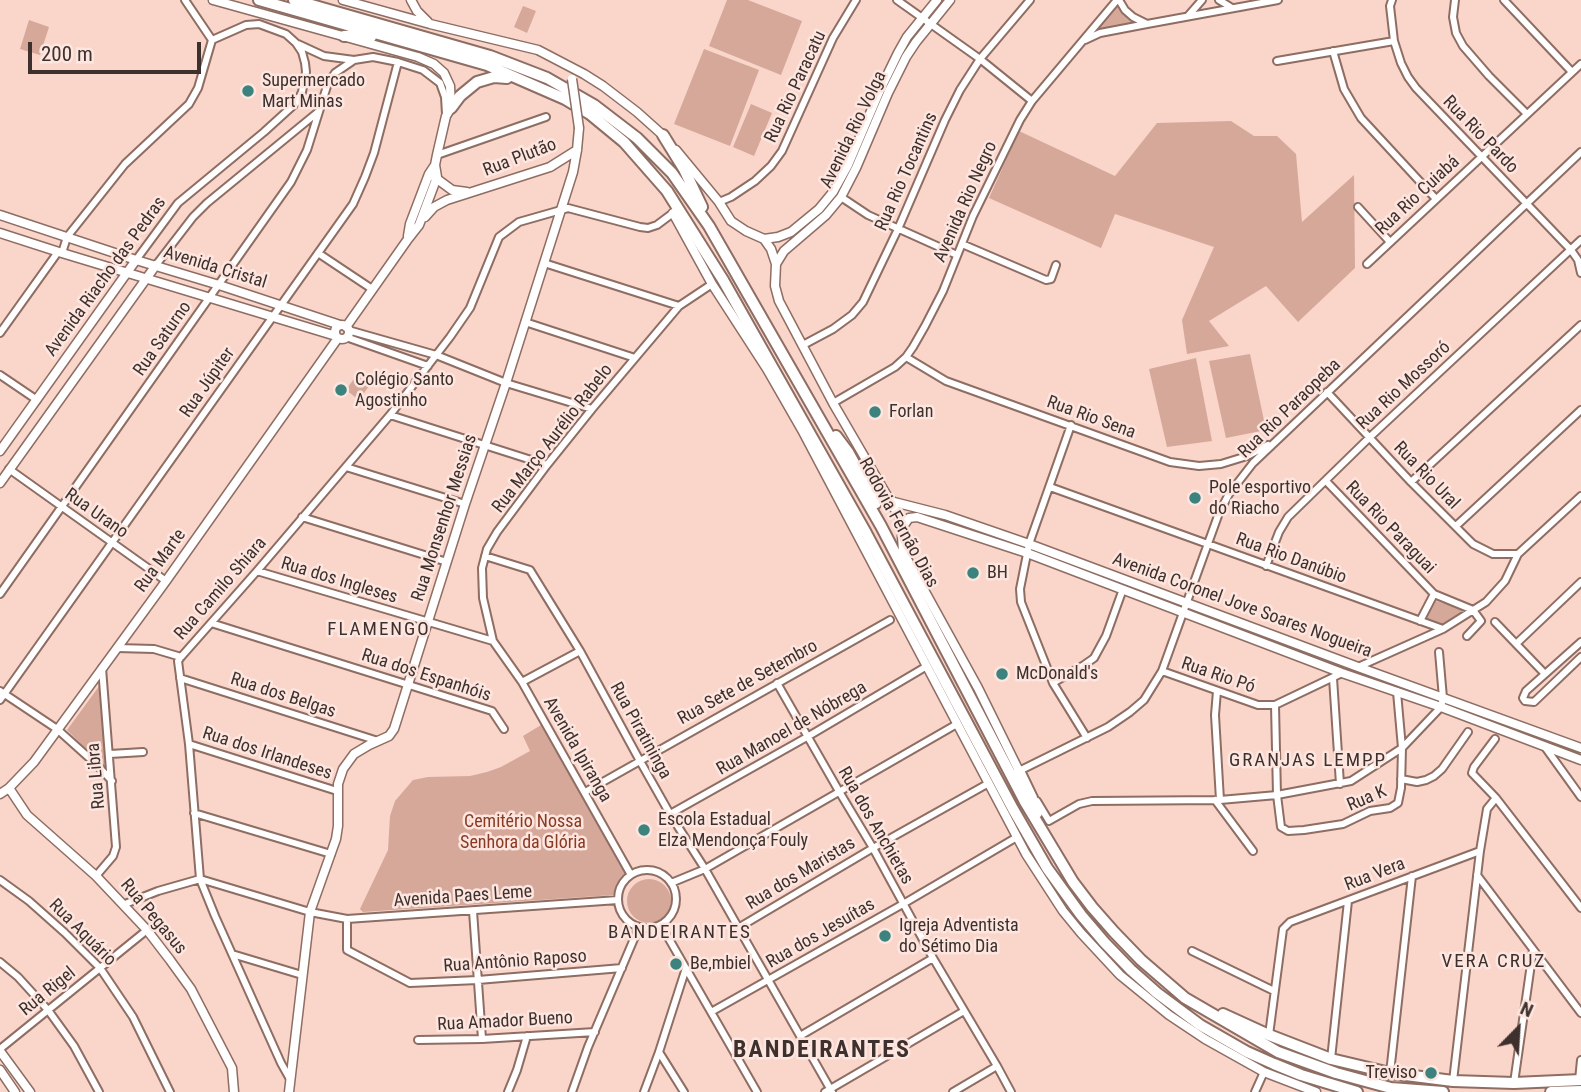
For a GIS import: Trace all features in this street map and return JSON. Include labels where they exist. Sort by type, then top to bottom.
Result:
[{"type":"highway","name":"Rodovia Fernão Dias","points":[[259,0],[487,65],[590,114],[624,142],[653,174],[678,208],[723,280],[860,523],[1013,808],[1047,868],[1081,915],[1131,970],[1200,1025],[1274,1064],[1357,1092]]},
{"type":"highway","name":"Rodovia Fernão Dias","points":[[293,0],[490,56],[547,78],[594,105],[637,138],[672,173],[709,226],[881,526],[1025,802],[1045,825],[1073,881],[1099,915],[1141,960],[1185,998],[1278,1052],[1336,1073],[1391,1087],[1443,1092]]},
{"type":"highway","points":[[344,36],[363,35],[428,48]]},
{"type":"highway","points":[[449,112],[460,96],[477,82],[494,77],[511,79],[565,100]]},
{"type":"highway","points":[[663,135],[684,169],[709,226]]},
{"type":"highway","points":[[653,174],[673,213]]},
{"type":"highway","points":[[805,393],[848,452],[903,552]]},
{"type":"highway","points":[[870,492],[891,501]]},
{"type":"highway","points":[[1019,771],[1045,825]]},
{"type":"highway","points":[[1185,998],[1331,1059],[1390,1073],[1453,1081],[1580,1084]]},
{"type":"highway","points":[[1551,1092],[1580,1084]]},
{"type":"street","points":[[0,333],[60,253],[67,237],[125,164],[189,104],[198,88],[212,40],[186,0]]},
{"type":"street","points":[[213,0],[418,57],[434,64],[444,73],[450,86],[449,112]]},
{"type":"street","points":[[343,0],[538,50],[603,86],[663,135],[732,221],[764,239]]},
{"type":"street","points":[[411,0],[417,11],[430,24]]},
{"type":"street","name":"Rua Rio Paracatu","points":[[719,202],[755,181],[782,151],[833,38],[856,0]]},
{"type":"street","points":[[897,0],[980,59],[1032,101]]},
{"type":"street","name":"Avenida Rio Volga","points":[[764,239],[791,232],[819,209],[833,192],[907,37],[937,0]]},
{"type":"street","name":"Avenida Rio Volga","points":[[776,264],[784,251],[826,215],[841,197],[906,57],[950,0]]},
{"type":"street","name":"Rua Rio Tocantins","points":[[803,345],[833,329],[852,315],[863,302],[960,90],[980,59],[1030,0]]},
{"type":"street","name":"Avenida Rio Negro","points":[[834,403],[895,367],[906,357],[943,291],[1008,141],[1032,101],[1118,0],[1133,17],[1147,24]]},
{"type":"street","points":[[1188,16],[1202,0]]},
{"type":"street","points":[[1219,0],[1231,8]]},
{"type":"street","points":[[1083,41],[1100,33],[1278,0]]},
{"type":"street","points":[[1455,0],[1453,17],[1456,33],[1464,46],[1527,114]]},
{"type":"street","points":[[1504,0],[1572,72]]},
{"type":"street","name":"Rua Rio Pardo","points":[[1389,2],[1394,41],[1401,63],[1416,89],[1571,250],[1581,273]]},
{"type":"street","points":[[212,40],[246,25],[259,24],[286,34],[296,43],[324,56],[354,60],[373,57],[398,62],[423,70],[440,83],[449,112]]},
{"type":"street","points":[[1277,61],[1394,41]]},
{"type":"street","name":"Avenida Riacho das Pedras","points":[[0,451],[178,203],[297,102],[306,72],[302,52],[296,43]]},
{"type":"street","points":[[1333,51],[1344,89],[1361,118],[1436,199]]},
{"type":"street","name":"Rua Saturno","points":[[0,594],[291,182],[307,150],[328,83],[335,73],[354,60]]},
{"type":"street","name":"Rua Monsenhor Messias","points":[[289,1092],[310,912],[336,839],[337,791],[343,769],[354,754],[393,733],[573,173],[579,128],[572,79],[557,60]]},
{"type":"street","name":"Rua Júpiter","points":[[1,695],[353,204],[374,153],[398,62]]},
{"type":"street","name":"Rua Rio Cuiabá","points":[[1367,264],[1581,64]]},
{"type":"street","name":"Avenida Riacho das Pedras","points":[[0,483],[193,217],[319,111]]},
{"type":"street","name":"Rua Marte","points":[[0,794],[34,762],[419,225],[449,112]]},
{"type":"street","points":[[437,155],[546,117]]},
{"type":"street","name":"Rua Plutão","points":[[419,225],[428,213],[441,203],[550,167],[578,150]]},
{"type":"street","name":"Rua Rio Paraopeba","points":[[1019,771],[1108,727],[1144,700],[1163,671],[1219,513],[1229,494],[1253,463],[1581,152]]},
{"type":"street","name":"Rua Marte","points":[[408,239],[410,223],[433,176]]},
{"type":"street","name":"Rua Plutão","points":[[433,176],[452,190],[473,192]]},
{"type":"street","points":[[841,197],[868,215],[957,255]]},
{"type":"street","points":[[1358,207],[1390,242]]},
{"type":"street","points":[[561,209],[574,208],[648,228],[673,213],[712,284],[767,369],[802,430],[1017,837],[1063,911],[1120,975],[1168,1015],[1264,1072],[1317,1092]]},
{"type":"street","name":"Rua Camilo Shiara","points":[[290,1079],[200,879],[189,744],[178,667],[181,657],[346,467],[428,366],[470,307],[499,237],[519,222],[561,209]]},
{"type":"street","name":"Avenida Cristal","points":[[0,215],[280,305],[428,366]]},
{"type":"street","name":"Avenida Cristal","points":[[0,233],[272,317],[436,355],[506,383],[592,409]]},
{"type":"street","name":"Rodovia Fernão Dias","points":[[764,239],[776,264],[775,286],[779,300],[904,525],[903,552],[978,688],[1019,771]]},
{"type":"street","name":"Rua Rio Mossoró","points":[[1266,566],[1288,517],[1581,240]]},
{"type":"street","points":[[962,244],[1046,280],[1051,279],[1056,265]]},
{"type":"street","points":[[318,253],[372,289]]},
{"type":"street","points":[[544,263],[679,306]]},
{"type":"street","name":"Rua Março Aurélio Rabelo","points":[[493,642],[481,582],[487,549],[497,532],[592,409],[679,306],[712,284]]},
{"type":"street","points":[[525,322],[635,358]]},
{"type":"street","points":[[1411,482],[1581,325]]},
{"type":"street","name":"Rua Rio Sena","points":[[906,357],[946,381],[1170,462],[1199,466],[1221,464],[1247,456],[1272,443]]},
{"type":"street","points":[[0,375],[37,400]]},
{"type":"street","name":"Rua Rio Ural","points":[[1327,392],[1473,544],[1493,554],[1518,554]]},
{"type":"street","points":[[1456,526],[1581,410]]},
{"type":"street","points":[[390,415],[548,465]]},
{"type":"street","points":[[1071,425],[1029,544],[1020,589],[1021,602],[1053,683],[1087,738]]},
{"type":"street","points":[[1233,460],[1244,475]]},
{"type":"street","points":[[346,467],[465,504]]},
{"type":"street","name":"Rua Urano","points":[[9,470],[166,581]]},
{"type":"street","name":"Rua Rio Paraguai","points":[[1326,481],[1434,594],[1473,610]]},
{"type":"street","name":"Rua Rio Danúbio","points":[[1050,487],[1443,629]]},
{"type":"street","points":[[1358,667],[1443,629],[1486,602],[1505,581],[1518,554],[1581,496]]},
{"type":"street","name":"Avenida Coronel Jove Soares Nogueira","points":[[891,501],[945,515],[1029,544],[1123,589],[1581,760]]},
{"type":"street","points":[[941,524],[945,515]]},
{"type":"street","points":[[302,517],[447,562]]},
{"type":"street","name":"Avenida Coronel Jove Soares Nogueira","points":[[904,525],[909,518],[917,517],[1027,553],[1061,561],[1187,602],[1443,698],[1579,744]]},
{"type":"street","name":"Rua Piratininga","points":[[485,556],[530,570],[580,651],[670,814],[705,869],[800,1035],[829,1091]]},
{"type":"street","name":"Rua dos Ingleses","points":[[257,571],[493,642]]},
{"type":"street","points":[[1516,645],[1581,582]]},
{"type":"street","points":[[1053,683],[1094,658],[1106,636],[1123,589]]},
{"type":"street","points":[[1420,621],[1434,594]]},
{"type":"street","points":[[1467,636],[1480,621],[1473,610]]},
{"type":"street","name":"Rua Sete de Setembro","points":[[585,792],[890,620]]},
{"type":"street","points":[[1495,622],[1545,674]]},
{"type":"street","name":"Rua dos Espanhóis","points":[[211,623],[492,711],[504,729]]},
{"type":"street","name":"Avenida Ipiranga","points":[[493,642],[522,682],[631,875]]},
{"type":"street","points":[[1581,642],[1526,691],[1523,698],[1525,701],[1534,702],[1581,657]]},
{"type":"street","points":[[117,648],[154,649],[181,657]]},
{"type":"street","points":[[522,682],[580,651]]},
{"type":"street","points":[[1045,825],[1079,804],[1092,800],[1217,800],[1277,795],[1351,781],[1402,748],[1441,707],[1443,698],[1439,652]]},
{"type":"street","name":"Rua Manoel de Nóbrega","points":[[670,814],[928,666]]},
{"type":"street","name":"Rua Libra","points":[[96,876],[113,856],[116,847],[102,668]]},
{"type":"street","name":"Rua Rio Pó","points":[[1163,671],[1258,705],[1275,705],[1342,673]]},
{"type":"street","name":"Rua dos Belgas","points":[[180,678],[378,741]]},
{"type":"street","points":[[1333,678],[1340,784]]},
{"type":"street","name":"Rua dos Anchietas","points":[[778,683],[1011,1092]]},
{"type":"street","points":[[1217,691],[1214,715],[1217,800],[1253,851]]},
{"type":"street","name":"Rua K","points":[[1277,795],[1281,827],[1288,831],[1343,824],[1370,811],[1390,808],[1398,803],[1402,748],[1396,692]]},
{"type":"street","points":[[1,695],[57,729],[112,781]]},
{"type":"street","points":[[1275,705],[1277,795]]},
{"type":"street","points":[[671,883],[705,869],[957,724]]},
{"type":"street","points":[[1401,779],[1417,782],[1434,776],[1468,732]]},
{"type":"street","points":[[1494,739],[1474,767],[1474,776],[1496,798],[1581,908]]},
{"type":"street","name":"Rua dos Irlandeses","points":[[189,744],[337,791]]},
{"type":"street","points":[[1544,746],[1581,797]]},
{"type":"street","points":[[110,754],[142,752]]},
{"type":"street","name":"Rua dos Maristas","points":[[738,928],[989,783]]},
{"type":"street","name":"Rua Pegasus","points":[[9,788],[27,815],[125,904],[170,960],[197,1000],[232,1068],[234,1092]]},
{"type":"street","points":[[1453,1081],[1480,851],[1487,809],[1496,798]]},
{"type":"street","points":[[194,813],[331,854]]},
{"type":"street","name":"Rua dos Jesuítas","points":[[711,1012],[1017,837]]},
{"type":"street","name":"Rua Vera","points":[[1274,991],[1283,929],[1290,922],[1480,851]]},
{"type":"street","points":[[646,870],[653,871],[660,873],[671,883],[676,896],[675,909],[662,925],[639,927],[626,920],[619,908],[618,894],[631,875],[646,870]]},
{"type":"street","points":[[1477,874],[1581,1013]]},
{"type":"street","points":[[1390,1073],[1412,876]]},
{"type":"street","points":[[125,904],[200,879]]},
{"type":"street","name":"Avenida Paes Leme","points":[[200,879],[310,912],[347,919],[618,900]]},
{"type":"street","name":"Rua Aquário","points":[[0,880],[29,901],[100,968],[132,1017],[170,1092]]},
{"type":"street","points":[[1331,1059],[1348,901]]},
{"type":"street","points":[[473,911],[482,1039]]},
{"type":"street","name":"Rua Antônio Raposo","points":[[347,919],[348,950],[410,983],[622,968]]},
{"type":"street","points":[[662,925],[757,1092]]},
{"type":"street","points":[[572,1092],[639,927]]},
{"type":"street","name":"Rua Rigel","points":[[0,1050],[147,930]]},
{"type":"street","points":[[1514,1083],[1533,949]]},
{"type":"street","points":[[1192,951],[1274,991],[1269,1035]]},
{"type":"street","points":[[232,954],[302,975]]},
{"type":"street","points":[[800,1035],[933,958]]},
{"type":"street","points":[[0,962],[18,977],[48,1010],[74,1046],[99,1092]]},
{"type":"street","points":[[644,1092],[686,968]]},
{"type":"street","points":[[829,1091],[964,1011]]},
{"type":"street","name":"Rua Amador Bueno","points":[[418,1040],[595,1032]]},
{"type":"street","points":[[508,1092],[527,1036]]},
{"type":"street","points":[[0,1050],[30,1092]]},
{"type":"street","points":[[659,1052],[684,1092]]},
{"type":"street","points":[[1580,1084],[1581,1060]]},
{"type":"street","points":[[953,1092],[997,1066]]},
{"type":"street","points":[[0,1070],[15,1092]]},
{"type":"street","points":[[1255,1092],[1264,1072]]},
{"type":"green space","points":[[727,0],[748,0],[802,21],[781,75],[709,46]]},
{"type":"green space","points":[[1116,5],[1135,22],[1090,35]]},
{"type":"green space","points":[[523,6],[536,11],[527,33],[514,27]]},
{"type":"green space","points":[[29,20],[49,27],[40,55],[20,49]]},
{"type":"green space","points":[[704,49],[759,70],[730,146],[674,124]]},
{"type":"green space","points":[[751,104],[772,113],[754,156],[733,147]]},
{"type":"green space","points":[[1231,121],[1254,136],[1277,136],[1296,154],[1302,222],[1354,175],[1355,268],[1298,322],[1266,286],[1209,321],[1229,346],[1187,354],[1182,320],[1214,247],[1115,214],[1101,248],[989,198],[1019,131],[1115,176],[1157,123]]},
{"type":"green space","points":[[1250,354],[1266,430],[1226,438],[1209,361]]},
{"type":"green space","points":[[1196,358],[1212,441],[1167,447],[1149,369]]},
{"type":"green space","points":[[360,370],[374,379],[359,400],[346,390]]},
{"type":"green space","points":[[1436,601],[1465,610],[1442,626],[1425,619]]},
{"type":"green space","points":[[100,685],[107,770],[67,730]]},
{"type":"green space","name":"Cemitério Nossa Senhora da Glória","points":[[541,725],[626,875],[613,895],[363,912],[360,909],[388,850],[390,816],[395,801],[413,780],[470,776],[501,767],[530,751],[523,736]]},
{"type":"green space","points":[[649,879],[658,880],[665,885],[670,892],[670,910],[665,917],[658,922],[649,923],[640,922],[633,917],[628,910],[627,901],[628,892],[633,885],[640,880]]},
{"type":"place","name":"Supermercado Mart Minas","points":[[248,91]]},
{"type":"place","name":"Colégio Santo Agostinho","points":[[341,390]]},
{"type":"place","name":"Forlan","points":[[875,412]]},
{"type":"place","name":"Pole esportivo do Riacho","points":[[1195,498]]},
{"type":"place","name":"BH","points":[[973,573]]},
{"type":"place","name":"McDonald's","points":[[1002,674]]},
{"type":"place","name":"Escola Estadual Elza Mendonça Fouly","points":[[644,830]]},
{"type":"place","name":"Igreja Adventista do Sétimo Dia","points":[[885,936]]},
{"type":"place","name":"Be,mbiel","points":[[676,964]]},
{"type":"place","name":"Treviso","points":[[1431,1073]]},
{"type":"district","name":"FLAMENGO","points":[[379,630]]},
{"type":"district","name":"GRANJAS LEMPP","points":[[1308,761]]},
{"type":"district","name":"BANDEIRANTES","points":[[680,933]]},
{"type":"district","name":"VERA CRUZ","points":[[1494,962]]},
{"type":"district","name":"BANDEIRANTES","points":[[822,1051]]}]
